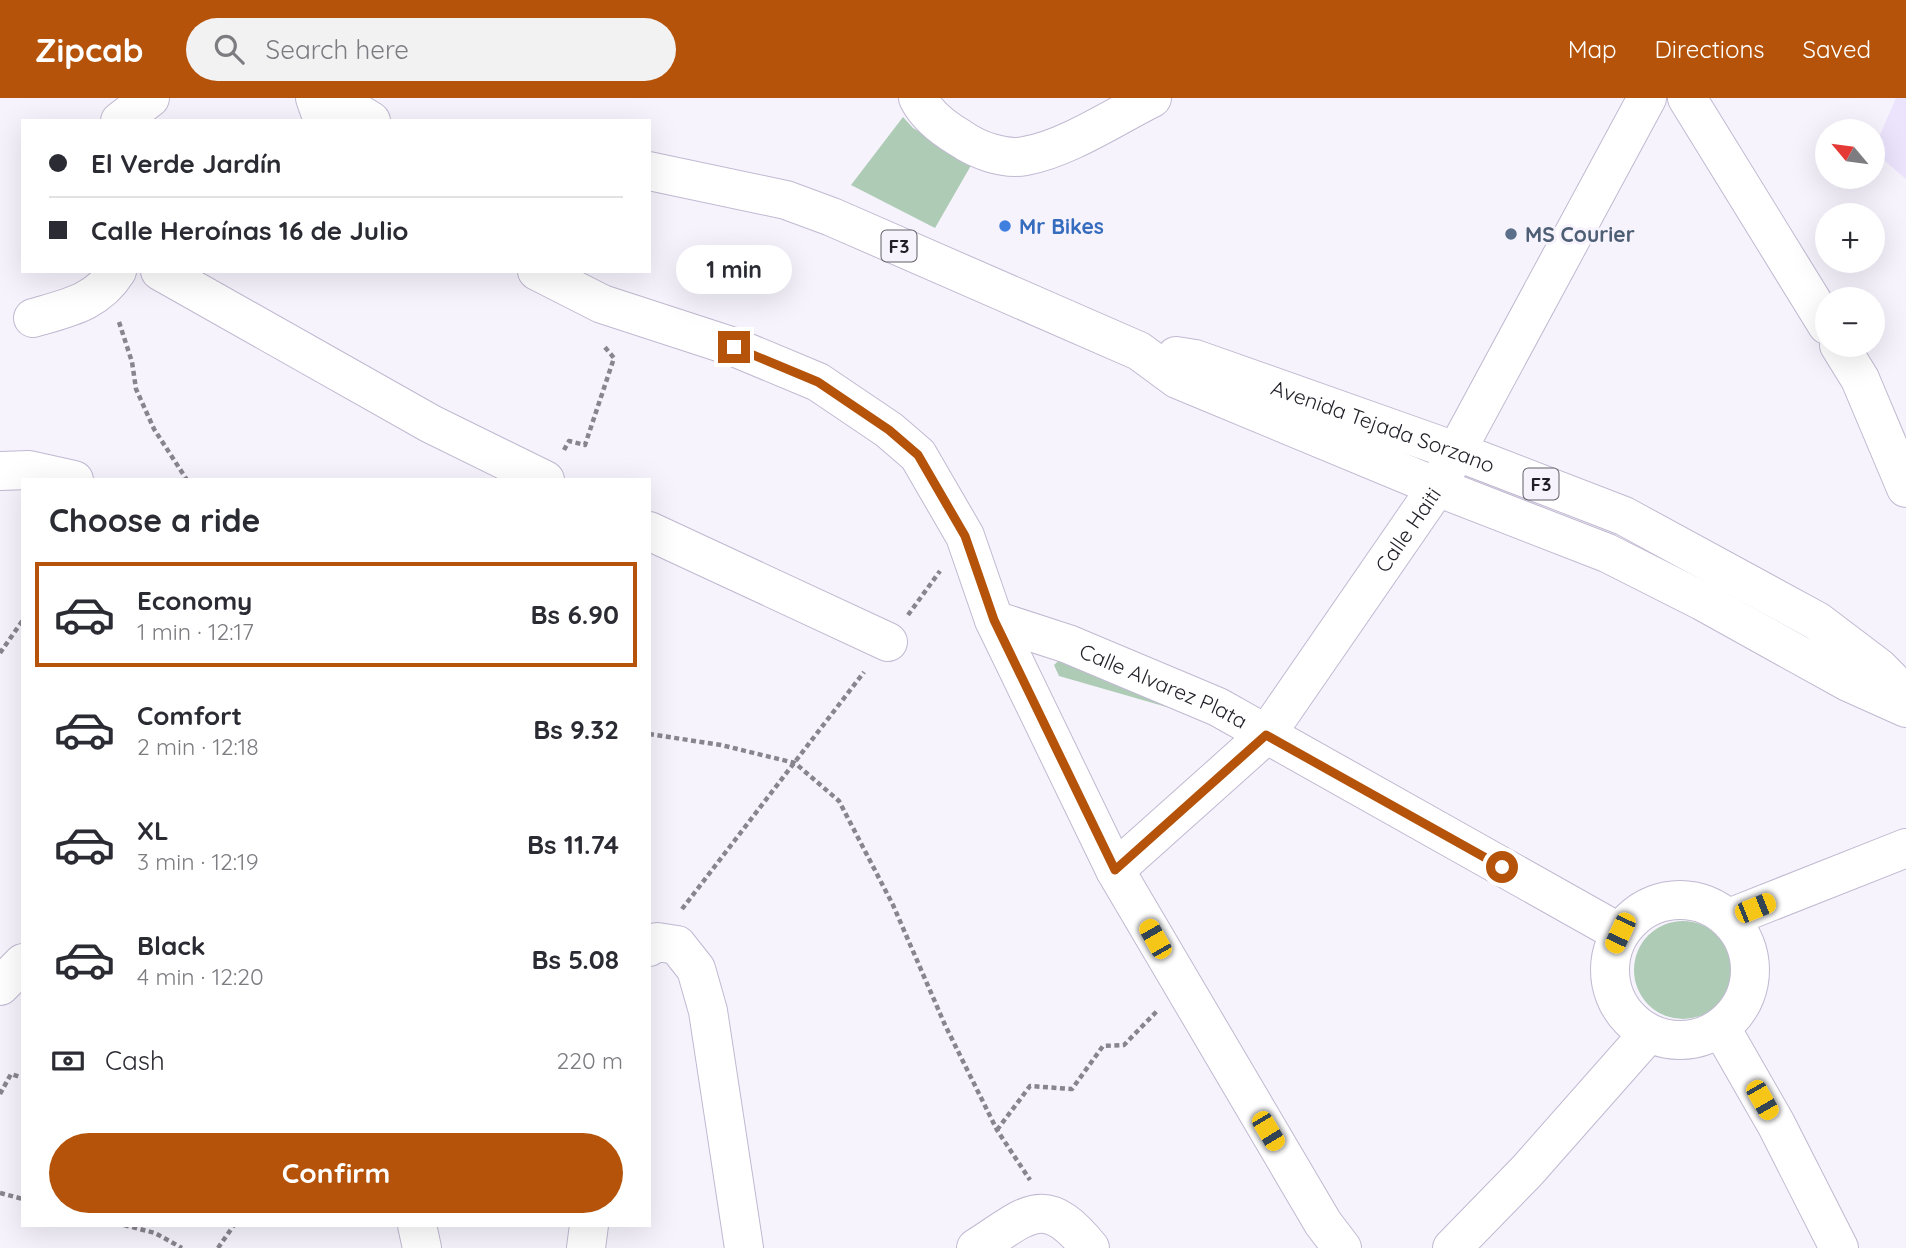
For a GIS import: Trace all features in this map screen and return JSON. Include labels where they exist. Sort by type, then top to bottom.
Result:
[{"type":"street","points":[[123,119],[150,98]]},
{"type":"street","points":[[315,98],[322,119]]},
{"type":"street","points":[[334,98],[368,119]]},
{"type":"street","points":[[918,98],[940,126],[971,146],[1005,156],[1024,157],[1049,149],[1152,98]]},
{"type":"street","name":"Calle Haiti","points":[[1115,870],[1266,735],[1437,487],[1647,98]]},
{"type":"street","points":[[1687,98],[1815,306]]},
{"type":"street","name":"Avenida Tejada Sorzano","points":[[651,171],[786,200],[832,217],[1139,351],[1177,379],[1437,487],[1607,553],[1702,601],[1848,682],[1906,708]]},
{"type":"street","points":[[164,273],[431,424],[551,470]]},
{"type":"street","points":[[541,273],[602,304],[734,347],[818,382],[889,430],[918,455],[965,536],[994,620],[1115,870],[1323,1223],[1342,1248]]},
{"type":"street","points":[[33,318],[78,304],[111,280]]},
{"type":"street","name":"Avenida Tejada Sorzano","points":[[1139,351],[1195,359],[1458,452],[1624,516],[1817,621],[1879,668],[1906,695]]},
{"type":"street","points":[[1846,357],[1860,379],[1906,488]]},
{"type":"street","points":[[0,471],[29,470],[65,478]]},
{"type":"street","points":[[651,532],[888,642]]},
{"type":"street","name":"Calle Alvarez Plata","points":[[994,620],[1068,644],[1218,707],[1620,933]]},
{"type":"street","points":[[1729,918],[1906,848]]},
{"type":"street","points":[[1671,900],[1693,900],[1712,906],[1729,918],[1742,935],[1749,955],[1751,975],[1746,996],[1736,1014],[1721,1028],[1702,1038],[1680,1041],[1648,1034],[1625,1015],[1610,984],[1611,957],[1620,933],[1634,917],[1651,905],[1671,900]]},
{"type":"street","points":[[653,945],[677,945],[696,969],[708,1011],[744,1248]]},
{"type":"street","points":[[0,986],[21,964]]},
{"type":"street","points":[[1721,1028],[1776,1124],[1839,1248]]},
{"type":"street","points":[[1452,1248],[1527,1171],[1648,1034]]},
{"type":"street","points":[[976,1248],[1028,1215],[1052,1213],[1071,1225],[1090,1248]]},
{"type":"street","points":[[417,1227],[422,1248]]},
{"type":"street","points":[[586,1248],[589,1227]]},
{"type":"path","points":[[111,280],[132,362],[136,389],[153,429],[186,478]]},
{"type":"path","points":[[551,470],[569,441],[585,445],[614,358],[599,340],[602,304]]},
{"type":"path","points":[[653,945],[888,642],[965,536]]},
{"type":"path","points":[[0,653],[21,623]]},
{"type":"path","points":[[651,734],[721,745],[795,763],[838,801],[893,905],[945,1025],[997,1130],[1052,1213]]},
{"type":"path","points":[[997,1130],[1030,1086],[1072,1089],[1103,1046],[1124,1045],[1182,986]]},
{"type":"path","points":[[0,1094],[11,1074],[21,1077]]},
{"type":"path","points":[[0,1193],[21,1198]]},
{"type":"path","points":[[132,1227],[155,1233],[182,1248]]},
{"type":"path","points":[[218,1248],[233,1227]]},
{"type":"shaded area","points":[[1896,98],[1906,98],[1906,179],[1885,161],[1885,123]]},
{"type":"green space","points":[[903,117],[913,128],[973,162],[935,228],[851,185]]},
{"type":"green space","points":[[1070,650],[1198,716],[1059,676],[1054,665]]},
{"type":"green space","points":[[1683,921],[1702,925],[1717,936],[1728,951],[1732,970],[1728,989],[1717,1004],[1702,1015],[1683,1019],[1664,1015],[1649,1004],[1638,989],[1634,970],[1638,951],[1649,936],[1664,925]]},
{"type":"place","name":"Mr Bikes","points":[[1005,226]]},
{"type":"place","name":"MS Courier","points":[[1511,234]]},
{"type":"route","points":[[734,347],[818,382],[889,430],[918,455],[965,536],[994,620],[1115,870],[1266,735],[1502,867]]}]
